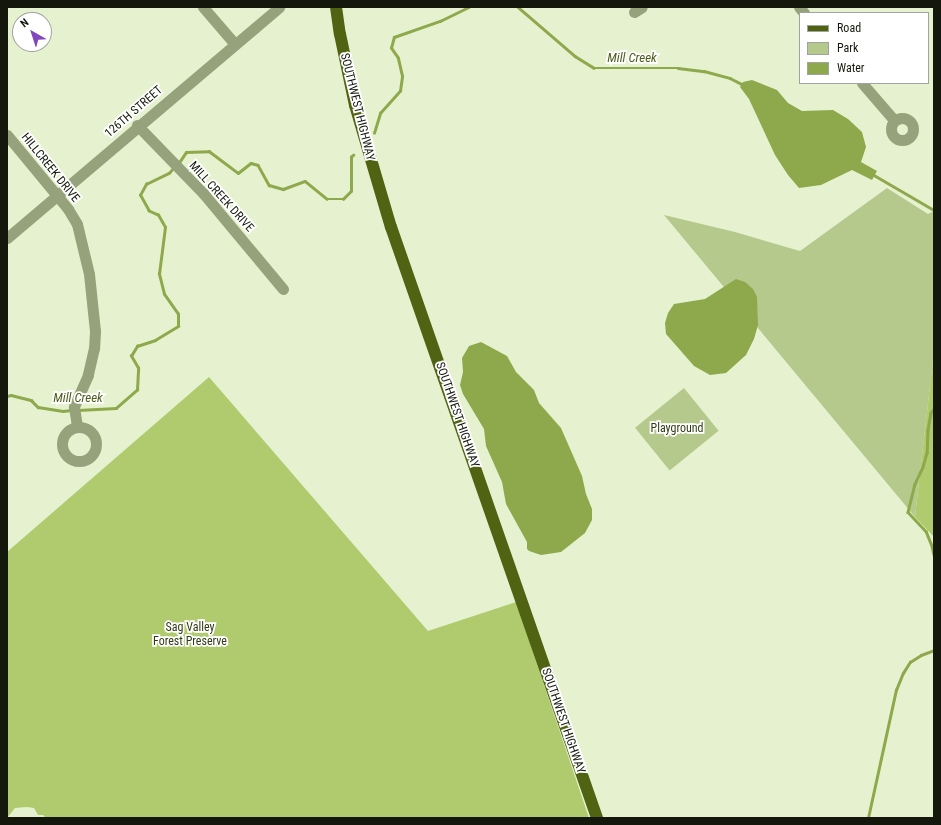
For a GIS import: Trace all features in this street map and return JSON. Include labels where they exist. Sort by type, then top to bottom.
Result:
[{"type":"main road","name":"SOUTHWEST HIGHWAY","points":[[336,7],[340,34],[355,105],[380,192],[597,818]]},
{"type":"street","points":[[203,7],[234,43]]},
{"type":"street","name":"126TH STREET","points":[[7,238],[137,125],[279,7]]},
{"type":"street","points":[[863,84],[894,120]]},
{"type":"street","name":"MILL CREEK DRIVE","points":[[137,125],[169,160],[203,193],[283,289]]},
{"type":"street","name":"HILLCREEK DRIVE","points":[[7,136],[58,195],[77,224],[89,274],[95,331],[94,348],[88,376],[75,417]]},
{"type":"green space","points":[[887,188],[928,214],[934,211],[934,351],[915,517],[664,215],[735,232],[800,251]]},
{"type":"green space","points":[[934,351],[934,537],[915,517]]},
{"type":"green space","name":"Sag Valley Forest Preserve","points":[[209,377],[428,631],[516,602],[589,818],[46,818],[43,815],[38,815],[34,808],[27,807],[15,808],[7,818],[7,552]]},
{"type":"green space","name":"Playground","points":[[684,388],[719,431],[670,470],[635,428]]},
{"type":"water","points":[[752,80],[777,90],[788,103],[802,111],[833,110],[848,119],[862,132],[866,147],[861,162],[877,171],[872,180],[852,170],[821,185],[799,188],[788,175],[775,155],[749,99],[740,87],[743,82]]},
{"type":"water","points":[[736,279],[745,282],[753,289],[757,297],[758,325],[754,339],[746,355],[726,373],[710,375],[694,366],[666,334],[665,323],[668,313],[674,304],[705,299]]},
{"type":"water","points":[[481,342],[507,356],[516,372],[534,390],[539,403],[561,428],[582,476],[586,494],[592,509],[592,520],[585,533],[561,552],[541,555],[527,549],[527,542],[506,504],[502,482],[486,446],[484,429],[463,394],[460,385],[463,372],[462,358],[469,346]]},
{"type":"waterway","name":"Mill Creek","points":[[374,133],[380,113],[400,91],[402,76],[398,58],[391,48],[394,37],[440,21],[469,7]]},
{"type":"waterway","name":"Mill Creek","points":[[518,7],[575,56],[594,68],[678,68],[704,71],[730,78],[742,84]]},
{"type":"waterway","name":"Mill Creek","points":[[178,164],[186,152],[209,151],[238,173],[251,163],[258,165],[269,185],[283,189],[305,181],[327,199],[343,199],[351,191],[351,157],[353,155]]},
{"type":"waterway","name":"Mill Creek","points":[[78,410],[116,408],[137,390],[138,368],[131,356],[137,346],[155,340],[178,326],[178,314],[164,294],[159,274],[165,227],[158,215],[149,211],[140,195],[146,184],[169,173],[174,167]]},
{"type":"waterway","points":[[874,175],[934,210]]},
{"type":"waterway","name":"Mill Creek","points":[[7,396],[11,395],[31,400],[38,407],[63,411],[71,410]]},
{"type":"waterway","points":[[934,409],[931,413],[928,430],[927,453],[923,467],[915,484],[908,512],[926,531],[934,555]]},
{"type":"waterway","points":[[868,818],[896,690],[903,673],[910,662],[921,655],[934,650]]}]
